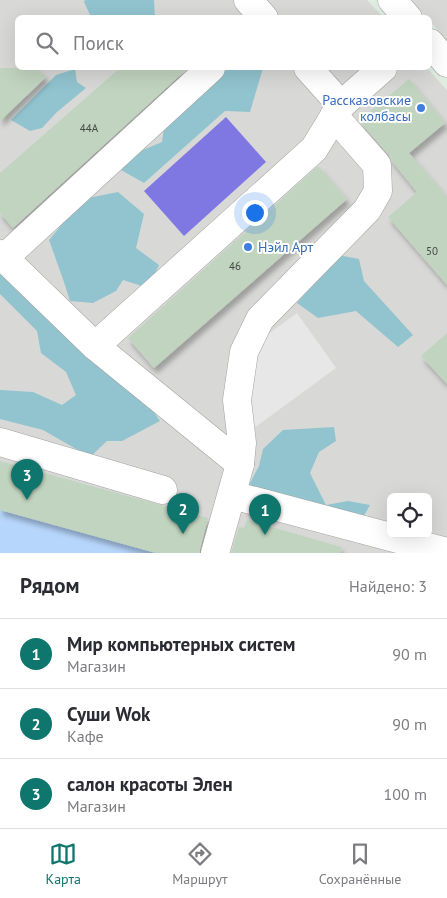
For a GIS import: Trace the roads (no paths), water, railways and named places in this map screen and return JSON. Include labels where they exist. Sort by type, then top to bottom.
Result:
[{"type":"street","points":[[248,0],[261,15]]},
{"type":"street","points":[[392,0],[405,15]]},
{"type":"street","points":[[432,45],[447,63]]},
{"type":"street","points":[[208,70],[2,256],[95,346],[240,464]]},
{"type":"street","points":[[216,553],[240,464],[242,442],[237,400],[244,352],[260,319],[367,210],[378,191],[377,164],[309,70]]},
{"type":"street","points":[[95,346],[314,149],[338,110],[381,70]]},
{"type":"street","points":[[0,442],[163,490]]},
{"type":"street","points":[[232,495],[447,552]]},
{"type":"place","name":"Рассказовские колбасы","points":[[421,108]]},
{"type":"place","name":"Нэйл Арт","points":[[248,247]]},
{"type":"place","name":"салон красоты Элен","points":[[27,500]]},
{"type":"place","name":"Суши Wok","points":[[183,534]]},
{"type":"place","name":"Мир компьютерных систем","points":[[265,535]]}]
